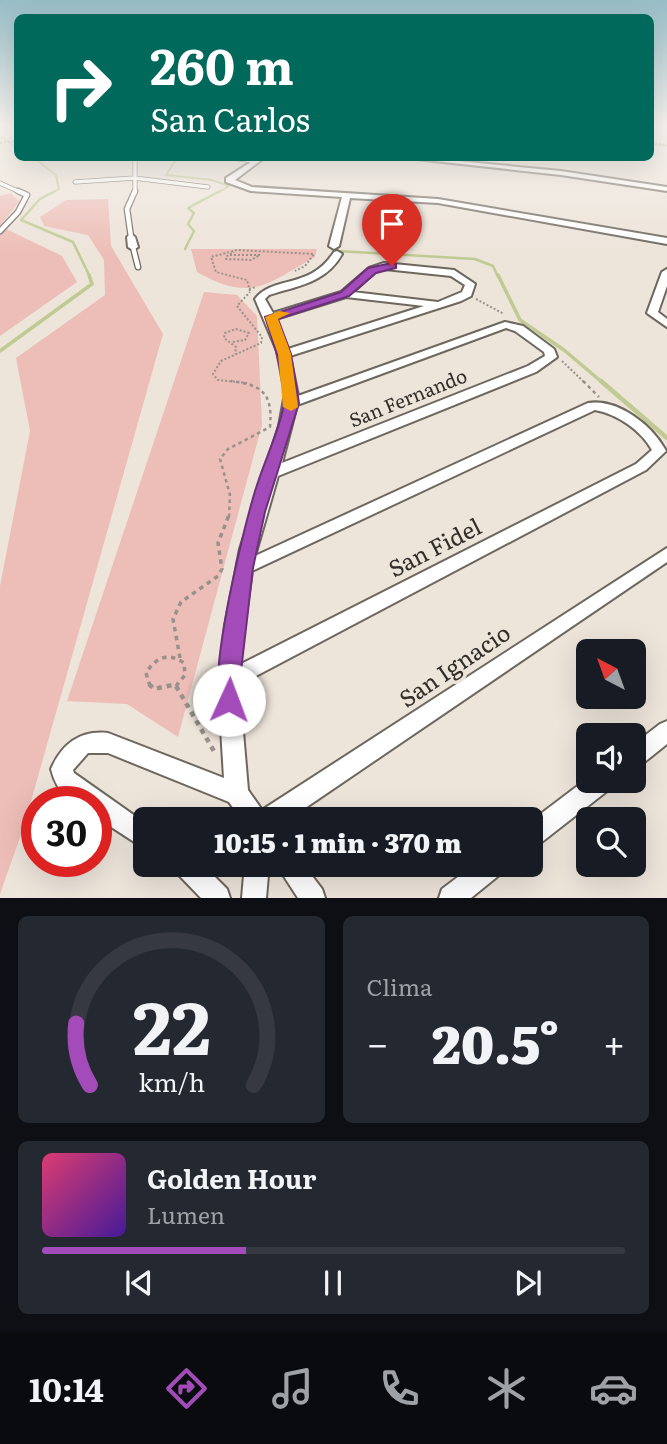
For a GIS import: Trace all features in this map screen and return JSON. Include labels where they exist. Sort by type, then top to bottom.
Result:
[{"type":"street","points":[[247,167],[229,180],[251,189],[438,201],[667,241]]},
{"type":"street","points":[[500,167],[667,189]]},
{"type":"street","points":[[246,807],[237,794],[231,739],[229,680],[244,568],[257,512],[292,403],[284,354],[271,317],[260,299],[262,295],[314,277],[327,269],[336,250],[347,195]]},
{"type":"street","points":[[284,354],[440,305],[468,292],[470,284],[454,273],[392,266],[372,270],[345,294]]},
{"type":"street","points":[[667,272],[653,313],[667,324]]},
{"type":"street","points":[[271,317],[345,294],[440,305]]},
{"type":"street","points":[[512,326],[550,351]]},
{"type":"street","name":"San Fernando","points":[[292,403],[490,330],[512,326]]},
{"type":"street","name":"San Fernando","points":[[271,472],[532,369],[551,357],[550,351]]},
{"type":"street","points":[[244,568],[578,411],[603,407]]},
{"type":"street","name":"San Fidel","points":[[229,680],[641,467],[659,451],[650,437],[603,407]]},
{"type":"street","name":"San Ignacio","points":[[287,807],[667,554]]},
{"type":"street","points":[[646,748],[667,731]]},
{"type":"street","points":[[73,786],[65,780],[62,769],[76,747],[92,740],[108,743],[237,794]]},
{"type":"street","points":[[543,827],[586,793]]},
{"type":"street","points":[[112,814],[133,829]]},
{"type":"street","points":[[197,877],[218,898]]},
{"type":"street","points":[[254,898],[256,877]]},
{"type":"street","points":[[298,877],[313,898]]},
{"type":"street","points":[[451,898],[478,877]]},
{"type":"lane","points":[[135,167],[135,196],[127,209],[138,267]]},
{"type":"lane","points":[[75,182],[134,178],[208,187]]},
{"type":"lane","points":[[0,183],[27,195],[18,212],[0,231]]},
{"type":"path","points":[[230,255],[260,256],[251,260],[226,259],[230,255],[237,250]]},
{"type":"path","points":[[249,289],[247,280],[216,272],[210,261],[216,254],[237,250],[314,254],[305,265],[290,274]]},
{"type":"path","points":[[180,658],[159,658],[145,673],[149,685],[154,689],[176,686],[185,675],[186,668],[180,658],[173,619],[181,602],[218,576],[222,569],[218,544],[230,514],[230,495],[220,459],[228,449],[270,427],[271,415],[262,389],[254,384],[218,380],[213,374],[221,361],[261,343],[262,337],[237,306],[249,289],[258,286]]},
{"type":"path","points":[[468,292],[505,315],[512,326]]},
{"type":"path","points":[[240,330],[249,334],[246,340],[233,342],[224,338],[228,332],[240,330]]},
{"type":"path","points":[[233,342],[235,354]]},
{"type":"path","points":[[550,351],[597,392],[603,407]]},
{"type":"path","points":[[176,686],[218,758]]},
{"type":"shaded area","points":[[11,193],[19,202],[0,226],[0,196]]},
{"type":"shaded area","points":[[108,199],[111,246],[163,334],[35,786],[21,786],[21,834],[0,894],[0,586],[30,431],[16,358],[105,295],[104,260],[88,235],[44,226],[40,217],[66,200]]},
{"type":"shaded area","points":[[0,226],[62,256],[77,282],[0,336]]},
{"type":"shaded area","points":[[191,249],[317,249],[315,257],[284,275],[271,282],[245,288],[231,287],[197,272]]},
{"type":"shaded area","points":[[204,292],[237,295],[257,316],[262,425],[178,737],[127,704],[67,701]]},
{"type":"waterway","points":[[46,167],[56,175],[59,189],[52,193]]},
{"type":"waterway","points":[[171,167],[166,175],[212,180],[229,186],[217,193]]},
{"type":"waterway","points":[[55,191],[40,199],[21,220],[73,242],[90,277]]},
{"type":"waterway","points":[[185,249],[194,231],[188,224],[194,213],[188,208],[220,191]]},
{"type":"waterway","points":[[337,251],[475,259],[493,266],[498,277]]},
{"type":"waterway","points":[[0,351],[92,284],[89,275]]},
{"type":"waterway","points":[[498,275],[520,320],[564,350],[603,383]]},
{"type":"waterway","points":[[601,381],[667,438]]},
{"type":"slow traffic","points":[[284,313],[271,317],[284,354],[291,407]]},
{"type":"route","points":[[229,700],[229,680],[244,568],[257,512],[292,403],[284,354],[271,317],[345,294],[372,270],[392,266]]}]
